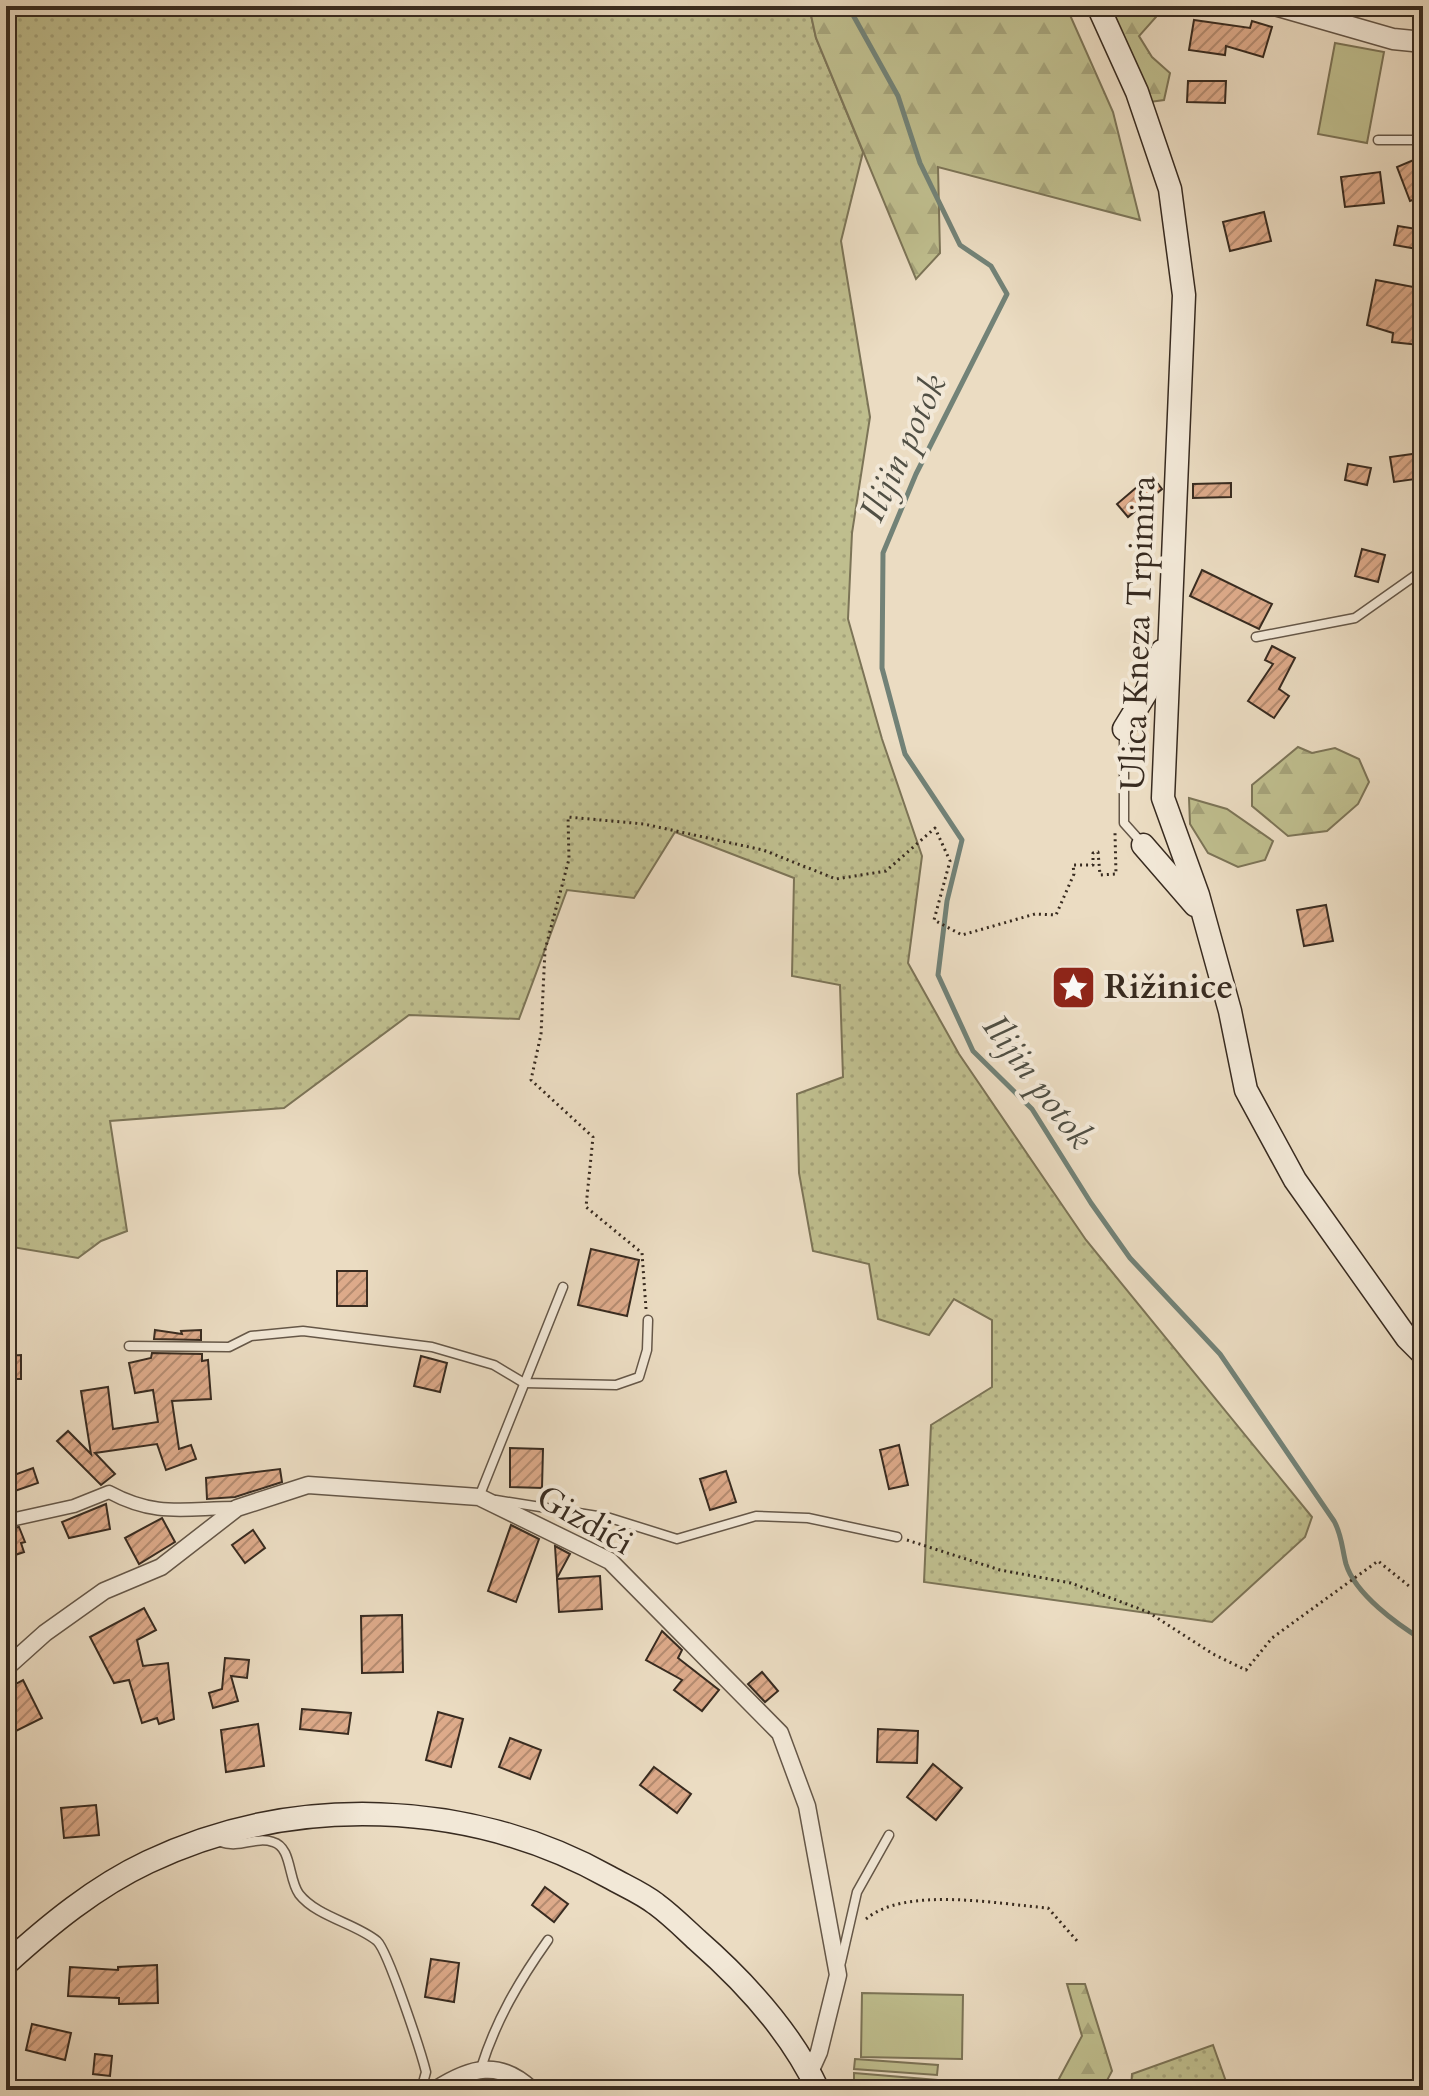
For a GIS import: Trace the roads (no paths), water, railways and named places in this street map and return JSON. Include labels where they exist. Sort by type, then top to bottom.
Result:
[{"type":"main road","name":"Ulica Kneza Trpimira","points":[[1098,6],[1137,92],[1170,189],[1184,295],[1163,798],[1204,916],[1246,1090],[1295,1180],[1407,1338],[1423,1354]]},
{"type":"main road","points":[[1124,729],[1146,693],[1169,635]]},
{"type":"main road","points":[[1143,845],[1204,916]]},
{"type":"main road","points":[[6,1964],[71,1908],[147,1862],[208,1838],[282,1820],[373,1812],[449,1821],[526,1838],[593,1868],[655,1903],[734,1973],[789,2039],[814,2081]]},
{"type":"street","points":[[1278,6],[1393,39],[1423,42]]},
{"type":"street","name":"Gizdići","points":[[6,1668],[45,1633],[104,1591],[161,1567],[237,1508],[308,1485],[479,1497],[610,1561],[780,1733],[807,1806],[838,1975],[814,2081]]},
{"type":"street","points":[[6,1521],[74,1506],[109,1492],[130,1504],[164,1512],[237,1508]]},
{"type":"street","points":[[435,2090],[481,2068],[516,2075],[532,2090]]},
{"type":"lane","points":[[1378,140],[1423,140]]},
{"type":"lane","points":[[1256,637],[1355,618],[1423,570]]},
{"type":"lane","points":[[1124,729],[1124,823],[1143,845]]},
{"type":"lane","points":[[563,1287],[479,1497],[610,1518],[677,1539],[756,1516],[808,1518],[897,1537]]},
{"type":"lane","points":[[129,1346],[229,1347],[251,1336],[303,1331],[432,1347],[494,1365],[524,1383],[616,1385],[639,1377],[647,1350],[648,1320]]},
{"type":"lane","points":[[838,1975],[857,1892],[889,1835]]},
{"type":"lane","points":[[208,1838],[235,1847],[262,1840],[276,1842],[284,1849],[293,1884],[301,1897],[379,1943],[423,2059],[426,2072],[421,2090]]},
{"type":"lane","points":[[481,2068],[491,2033],[515,1986],[548,1940]]},
{"type":"waterway","name":"Ilijin potok","points":[[848,6],[898,96],[920,163],[960,245],[991,266],[1007,294],[916,474],[883,553],[882,668],[905,754],[962,840],[947,901],[938,975],[973,1051],[1032,1109],[1130,1258],[1220,1354],[1334,1521],[1346,1564],[1358,1586],[1390,1617],[1423,1640]]},
{"type":"place","name":"Rižinice","points":[[1073,987]]}]
